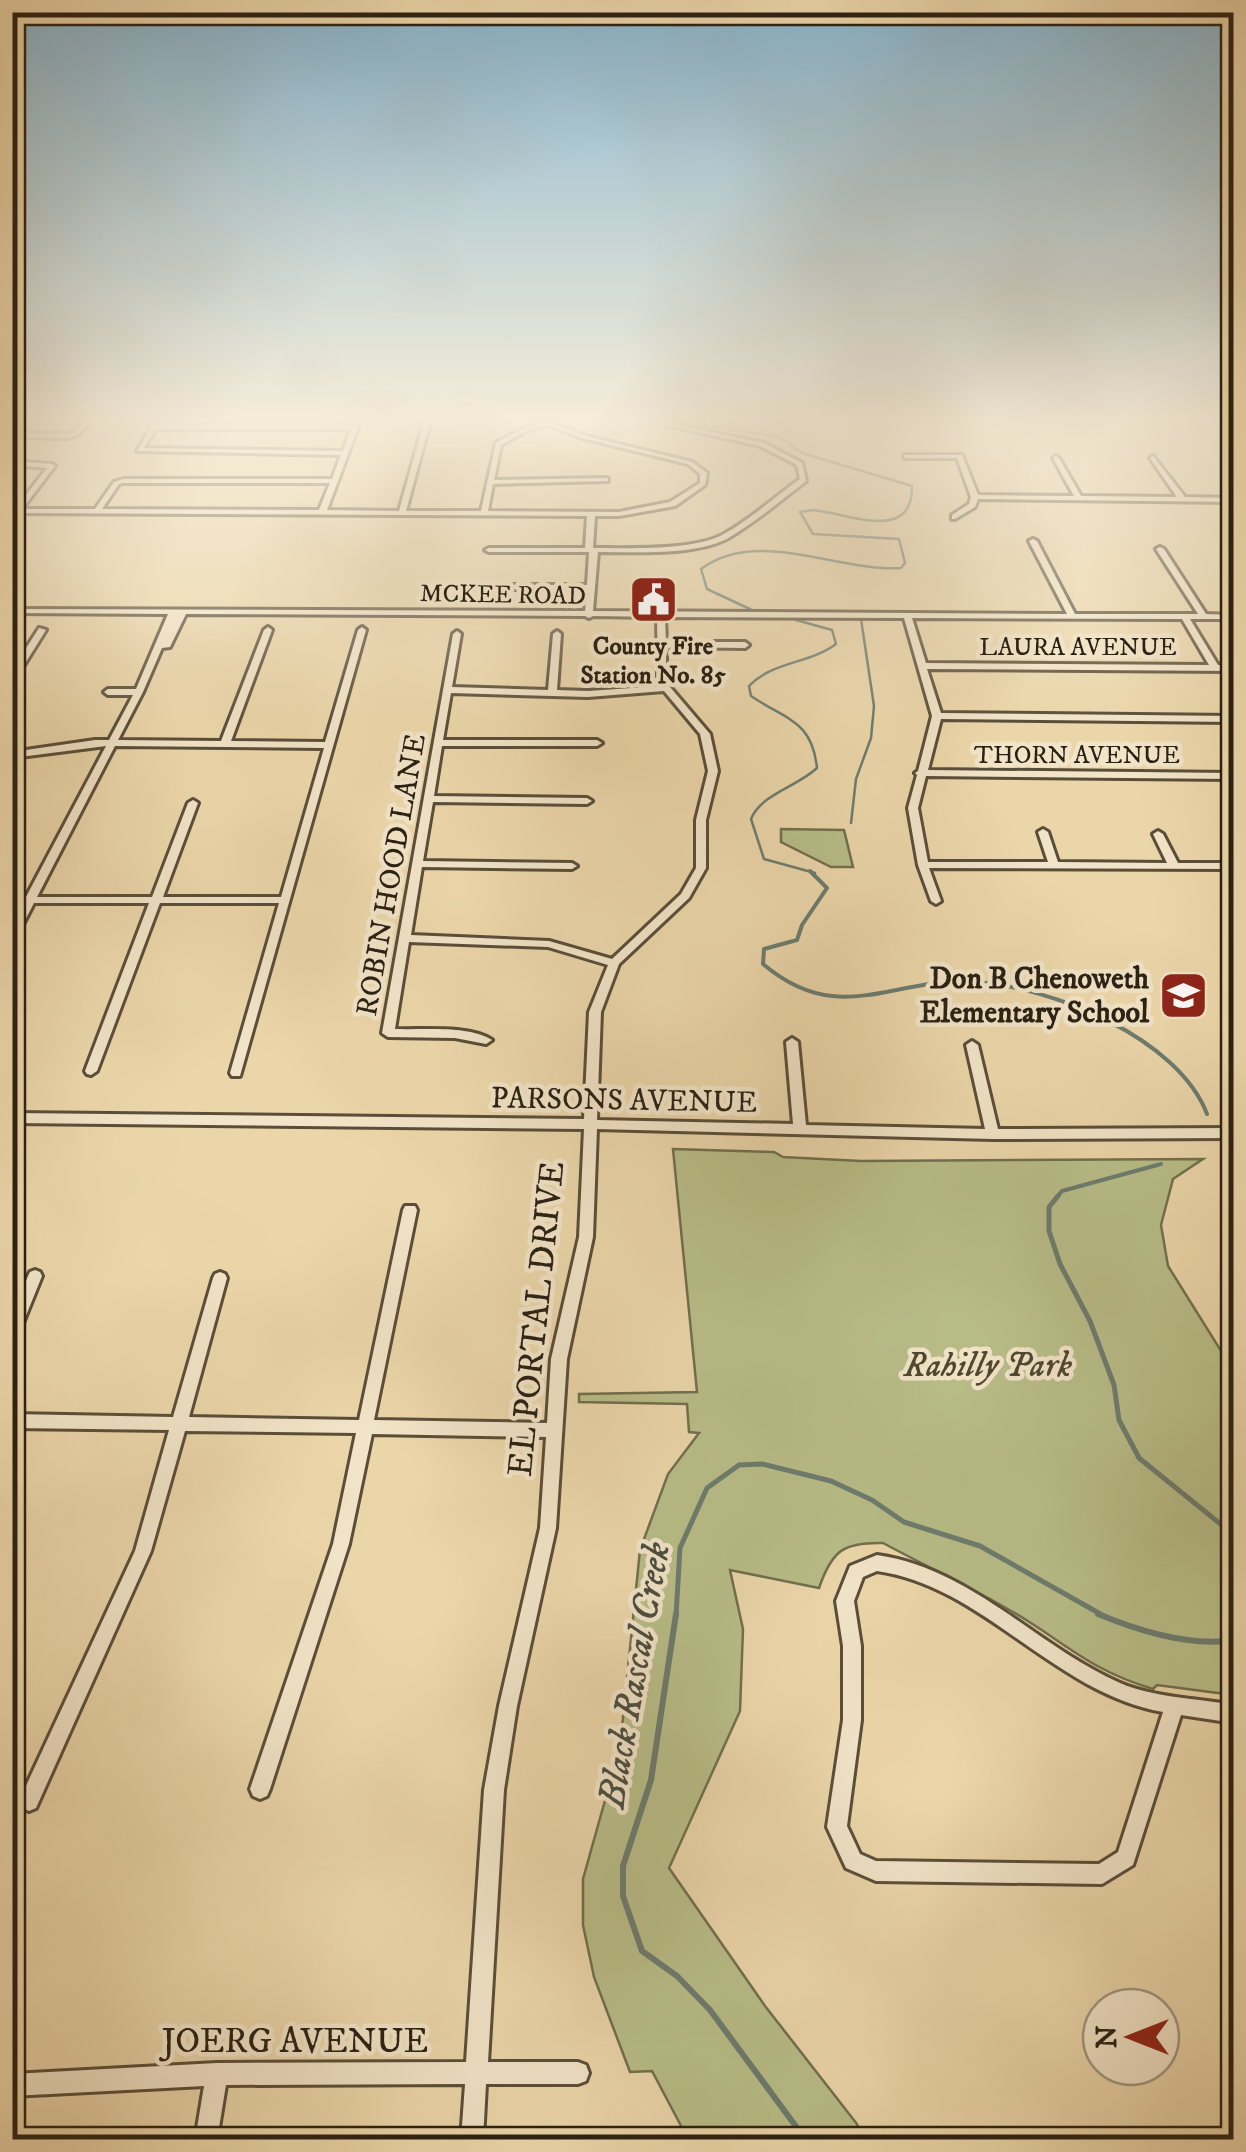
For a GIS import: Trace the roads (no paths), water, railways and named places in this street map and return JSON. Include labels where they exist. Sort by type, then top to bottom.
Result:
[{"type":"street","points":[[585,616],[594,552],[590,549],[591,522]]},
{"type":"street","points":[[489,550],[670,549],[708,543],[746,522]]},
{"type":"street","points":[[1033,541],[1072,616]]},
{"type":"street","points":[[1160,549],[1204,616]]},
{"type":"street","points":[[483,587],[587,587]]},
{"type":"street","name":"MCKEE ROAD","points":[[12,612],[1234,617]]},
{"type":"street","points":[[12,934],[161,646],[168,645],[178,612]]},
{"type":"street","points":[[907,614],[937,716],[920,774],[913,822],[936,901]]},
{"type":"street","points":[[1184,616],[1214,668]]},
{"type":"street","points":[[448,690],[588,694],[666,688],[661,670],[660,617]]},
{"type":"street","points":[[12,678],[42,630]]},
{"type":"street","points":[[224,744],[268,630]]},
{"type":"street","points":[[236,1073],[362,630]]},
{"type":"street","name":"ROBIN HOOD LANE","points":[[456,634],[388,1033],[455,1034],[486,1040]]},
{"type":"street","points":[[552,692],[557,634]]},
{"type":"street","points":[[662,644],[744,644]]},
{"type":"street","name":"LAURA AVENUE","points":[[923,666],[1234,668]]},
{"type":"street","name":"EL PORTAL DRIVE","points":[[472,2140],[494,1790],[508,1706],[548,1528],[553,1430],[565,1322],[586,1237],[594,1012],[614,963],[685,896],[701,868],[701,820],[714,771],[704,734],[666,688]]},
{"type":"street","points":[[108,692],[139,692]]},
{"type":"street","points":[[937,716],[1234,718]]},
{"type":"street","points":[[12,755],[110,743],[328,744]]},
{"type":"street","points":[[439,743],[597,744]]},
{"type":"street","name":"THORN AVENUE","points":[[920,774],[1234,776]]},
{"type":"street","points":[[429,799],[587,800]]},
{"type":"street","points":[[91,1071],[159,901],[193,803]]},
{"type":"street","points":[[1043,832],[1054,864]]},
{"type":"street","points":[[1158,834],[1174,866]]},
{"type":"street","points":[[417,864],[572,866]]},
{"type":"street","points":[[923,865],[1234,866]]},
{"type":"street","points":[[12,900],[283,900]]},
{"type":"street","points":[[404,938],[549,944],[614,963]]},
{"type":"street","points":[[792,1042],[800,1130]]},
{"type":"street","points":[[972,1046],[993,1134]]},
{"type":"street","name":"PARSONS AVENUE","points":[[12,1118],[590,1124],[993,1134],[1234,1132]]},
{"type":"street","points":[[260,1789],[341,1544],[410,1210]]},
{"type":"street","points":[[12,1333],[35,1276]]},
{"type":"street","points":[[29,1802],[144,1550],[220,1278]]},
{"type":"street","points":[[12,1421],[553,1430]]},
{"type":"street","points":[[1174,1707],[1126,1858],[1102,1874],[876,1870],[852,1861],[836,1827],[852,1720],[852,1646],[844,1601],[856,1572],[874,1563],[894,1564],[987,1609],[1088,1676],[1140,1699],[1234,1714]]},
{"type":"street","name":"JOERG AVENUE","points":[[12,2085],[217,2074],[578,2072]]},
{"type":"street","points":[[206,2140],[217,2074]]},
{"type":"waterway","name":"Black Rascal Creek","points":[[752,610],[707,589],[701,569],[723,557],[772,551],[876,567],[901,568],[905,563],[899,539],[813,534],[806,522]]},
{"type":"waterway","points":[[851,823],[856,779],[871,738],[874,706],[861,619]]},
{"type":"waterway","name":"Black Rascal Creek","points":[[796,620],[832,630],[836,644],[769,672],[749,686],[751,696],[803,730],[810,740],[817,768],[763,803],[751,819],[764,859],[811,872]]},
{"type":"waterway","name":"Black Rascal Creek","points":[[811,872],[815,873]]},
{"type":"waterway","name":"Black Rascal Creek","points":[[811,872],[827,888],[802,925],[797,940],[764,949],[763,964],[791,983],[842,997],[946,982],[976,982],[1040,994],[1109,1021],[1141,1040],[1192,1087],[1207,1114]]},
{"type":"waterway","name":"Black Rascal Creek","points":[[1056,1198],[1062,1191],[1161,1164]]},
{"type":"waterway","name":"Black Rascal Creek","points":[[1058,1196],[1049,1207],[1049,1231],[1114,1385],[1119,1420],[1139,1458],[1234,1535]]},
{"type":"waterway","name":"Black Rascal Creek","points":[[676,1616],[680,1548],[707,1488],[739,1465],[762,1464],[831,1481],[872,1500],[904,1522],[980,1546],[1104,1616]]},
{"type":"waterway","name":"Black Rascal Creek","points":[[676,1614],[651,1780],[623,1866],[623,1896],[642,1951],[677,1976],[710,2010],[806,2140]]},
{"type":"waterway","name":"Black Rascal Creek","points":[[1098,1614],[1165,1636],[1234,1640]]},
{"type":"place","name":"County Fire Station No. 85","points":[[653,600]]},
{"type":"place","name":"Don B Chenoweth Elementary School","points":[[1184,996]]},
{"type":"park label","name":"Rahilly Park","points":[[988,1366]]}]
